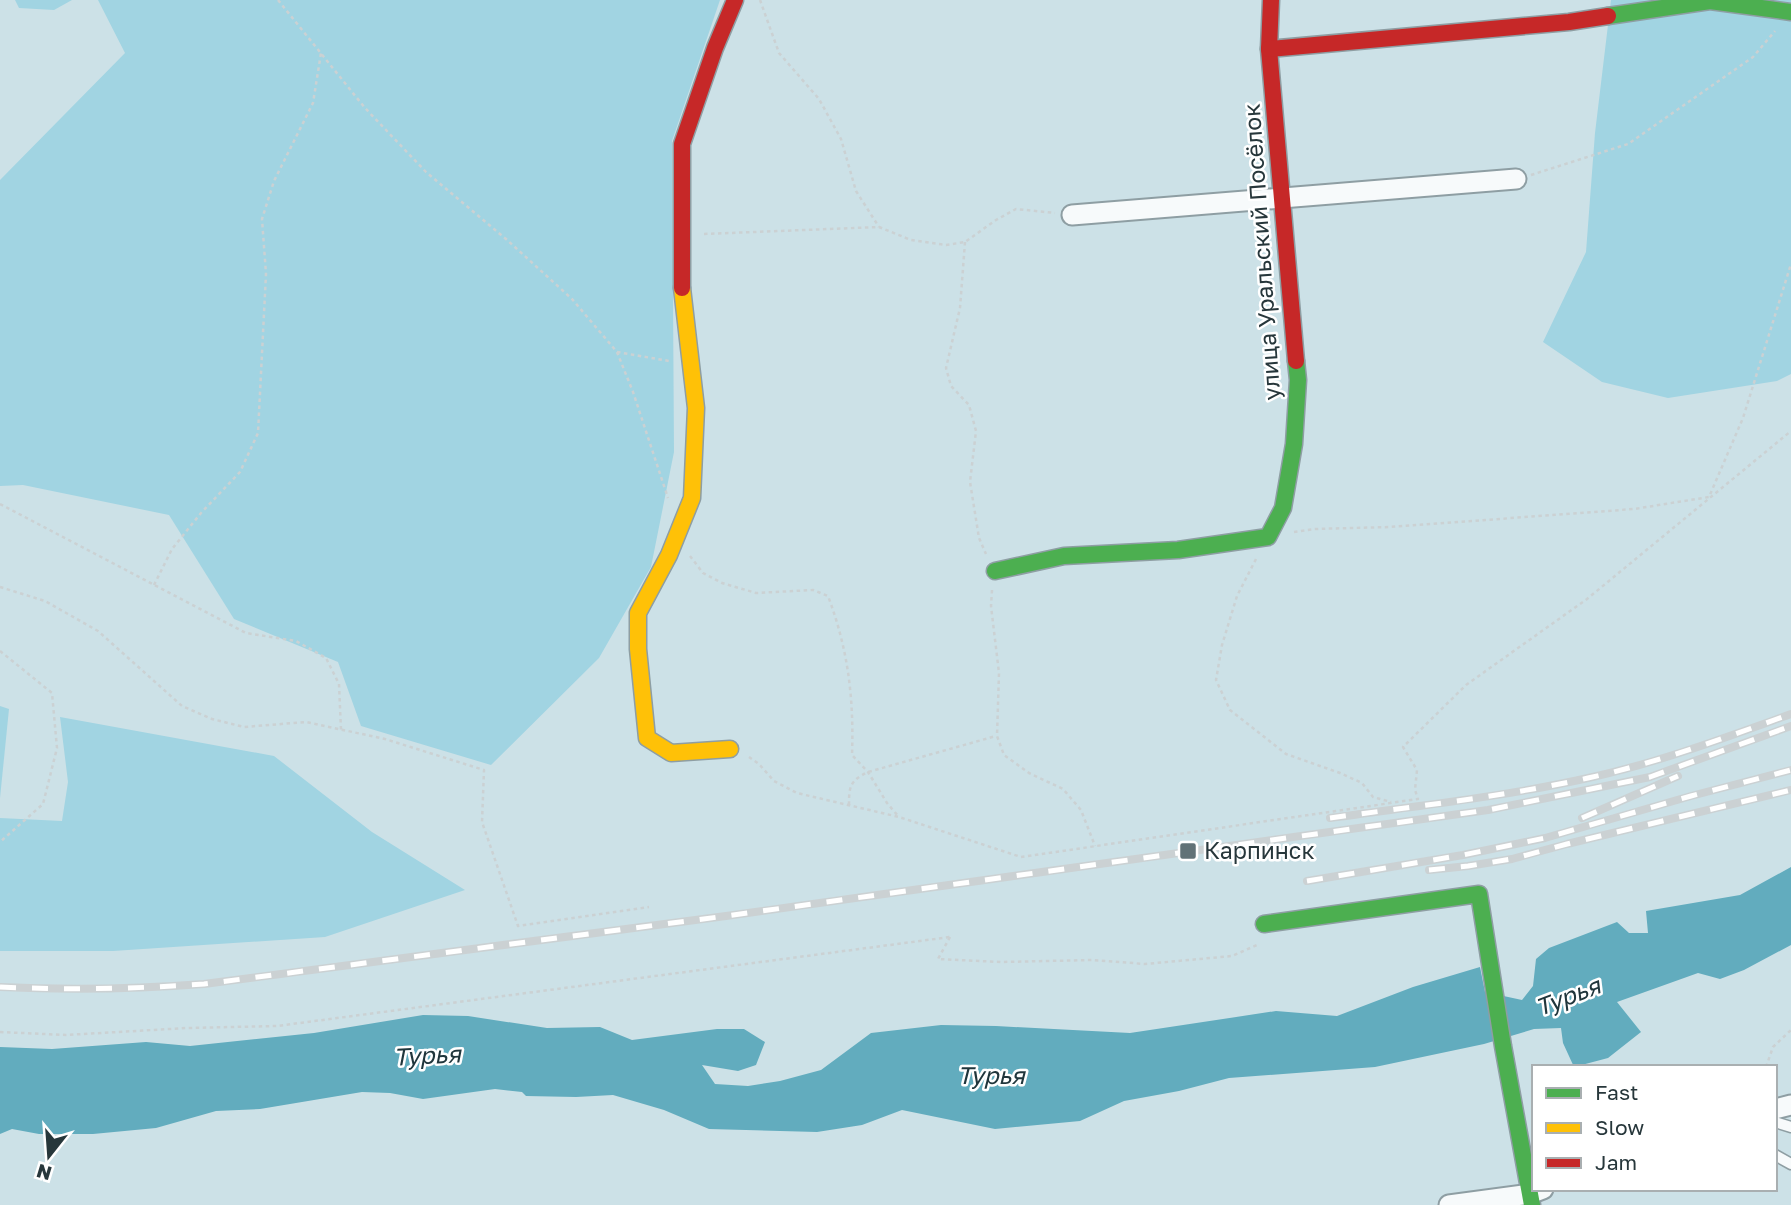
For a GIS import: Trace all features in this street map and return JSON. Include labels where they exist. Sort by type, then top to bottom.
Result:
[{"type":"street","points":[[730,749],[671,753],[648,738],[638,649],[638,612],[669,555],[692,498],[696,408],[682,290],[682,145],[715,48],[735,0]]},
{"type":"street","name":"улица Уральский Посёлок","points":[[1268,537],[1283,508],[1294,444],[1298,380],[1269,49],[1271,0]]},
{"type":"street","points":[[1269,49],[1569,22],[1710,1],[1791,12]]},
{"type":"street","points":[[1064,214],[1516,179]]},
{"type":"street","points":[[995,571],[1064,556],[1178,550],[1268,537]]},
{"type":"street","points":[[1264,924],[1479,894],[1503,1046],[1532,1182]]},
{"type":"street","points":[[1449,1205],[1535,1196]]},
{"type":"path","points":[[278,0],[365,108],[426,172],[572,299],[617,352],[668,498]]},
{"type":"path","points":[[760,0],[779,53],[818,99],[841,139],[856,191],[879,226]]},
{"type":"path","points":[[1516,179],[1628,144],[1754,57],[1791,12]]},
{"type":"path","points":[[154,585],[172,549],[240,472],[258,433],[266,274],[262,219],[274,181],[313,103],[321,53]]},
{"type":"path","points":[[682,235],[879,226],[911,240],[946,245],[965,242],[1016,209],[1064,214]]},
{"type":"path","points":[[965,242],[960,308],[946,368],[951,386],[969,405],[976,430],[970,482],[979,538],[995,571],[991,606],[999,673],[997,736],[1004,755],[1029,773],[1063,789],[1081,810],[1095,846]]},
{"type":"path","points":[[1709,497],[1743,418],[1791,264]]},
{"type":"path","points":[[617,352],[691,365]]},
{"type":"path","points":[[730,749],[743,753],[760,764],[774,781],[797,793],[899,817],[1021,857],[1418,799],[1415,790],[1417,770],[1403,747],[1412,738],[1466,685],[1587,599],[1791,431]]},
{"type":"path","points":[[1395,802],[1373,797],[1362,783],[1340,773],[1286,754],[1230,710],[1216,680],[1222,645],[1237,596],[1268,537],[1314,529],[1390,527],[1634,509],[1709,497]]},
{"type":"path","points":[[0,504],[246,633],[296,641],[326,659],[339,684],[341,730]]},
{"type":"path","points":[[678,532],[693,561],[703,573],[722,583],[756,593],[813,590],[828,596],[839,626],[850,686],[853,712],[852,755],[869,772],[887,803],[899,817]]},
{"type":"path","points":[[0,587],[45,601],[98,631],[182,706],[212,719],[244,727],[306,723],[385,739],[484,770],[482,822],[518,926],[649,907]]},
{"type":"path","points":[[0,651],[52,693],[57,748],[43,804],[0,842]]},
{"type":"path","points":[[849,805],[849,788],[858,777],[997,736]]},
{"type":"path","points":[[0,1032],[66,1035],[277,1026],[950,937],[938,959],[1001,962],[1092,960],[1145,964],[1233,956],[1263,943],[1264,924]]},
{"type":"path","points":[[1767,1065],[1773,1047],[1791,1030]]},
{"type":"shaded area","points":[[15,0],[72,0],[54,10],[19,8]]},
{"type":"shaded area","points":[[98,0],[720,0],[672,141],[674,452],[651,567],[599,658],[491,765],[361,726],[338,662],[234,619],[169,515],[23,485],[0,486],[0,180],[125,53]]},
{"type":"shaded area","points":[[1611,0],[1791,0],[1791,374],[1777,381],[1668,398],[1602,382],[1543,342],[1586,252],[1595,133]]},
{"type":"shaded area","points":[[0,706],[9,709],[0,798]]},
{"type":"shaded area","points":[[60,717],[274,756],[372,832],[465,890],[325,937],[113,951],[0,951],[0,818],[62,821],[68,782]]},
{"type":"water","name":"Турья","points":[[1791,867],[1791,945],[1744,970],[1720,979],[1698,973],[1617,1002],[1641,1032],[1608,1058],[1582,1065],[1573,1065],[1563,1043],[1561,1028],[1534,1029],[1484,1044],[1375,1067],[1229,1078],[1124,1101],[1080,1121],[995,1129],[902,1110],[862,1125],[817,1132],[709,1129],[664,1110],[613,1095],[526,1096],[522,1092],[495,1089],[423,1099],[390,1093],[362,1092],[260,1109],[216,1111],[156,1128],[93,1134],[39,1134],[12,1129],[0,1134],[0,1047],[52,1049],[146,1042],[190,1046],[314,1033],[423,1015],[468,1016],[547,1028],[600,1027],[632,1040],[717,1029],[744,1029],[765,1042],[756,1065],[738,1071],[702,1065],[715,1084],[748,1086],[821,1070],[871,1033],[941,1025],[1130,1033],[1276,1011],[1337,1016],[1413,987],[1480,967],[1485,992],[1522,1000],[1533,986],[1536,959],[1549,948],[1617,922],[1629,933],[1648,933],[1646,911],[1740,895]]},
{"type":"railway","points":[[1330,818],[1492,796],[1588,778],[1716,741],[1791,714]]},
{"type":"railway","points":[[0,987],[102,988],[204,984],[726,916],[1488,810],[1650,777],[1791,726]]},
{"type":"railway","points":[[1307,881],[1463,855],[1545,838],[1791,770]]},
{"type":"railway","points":[[1582,818],[1678,776]]},
{"type":"railway","points":[[1429,870],[1512,859],[1791,790]]},
{"type":"traffic: fast","points":[[1608,16],[1710,1],[1791,12]]},
{"type":"traffic: fast","points":[[995,571],[1064,556],[1178,550],[1268,537],[1283,508],[1294,444],[1298,380],[1296,361]]},
{"type":"traffic: fast","points":[[1264,924],[1479,894],[1532,1205]]},
{"type":"traffic: slow","points":[[682,288],[696,408],[692,498],[669,555],[638,613],[638,649],[647,738],[671,753],[730,749]]},
{"type":"traffic: jam","points":[[682,288],[682,144],[715,48],[735,0]]},
{"type":"traffic: jam","points":[[1271,0],[1269,49],[1296,361]]},
{"type":"traffic: jam","points":[[1269,49],[1569,22],[1608,16]]},
{"type":"place","name":"Карпинск","points":[[1188,851]]}]
